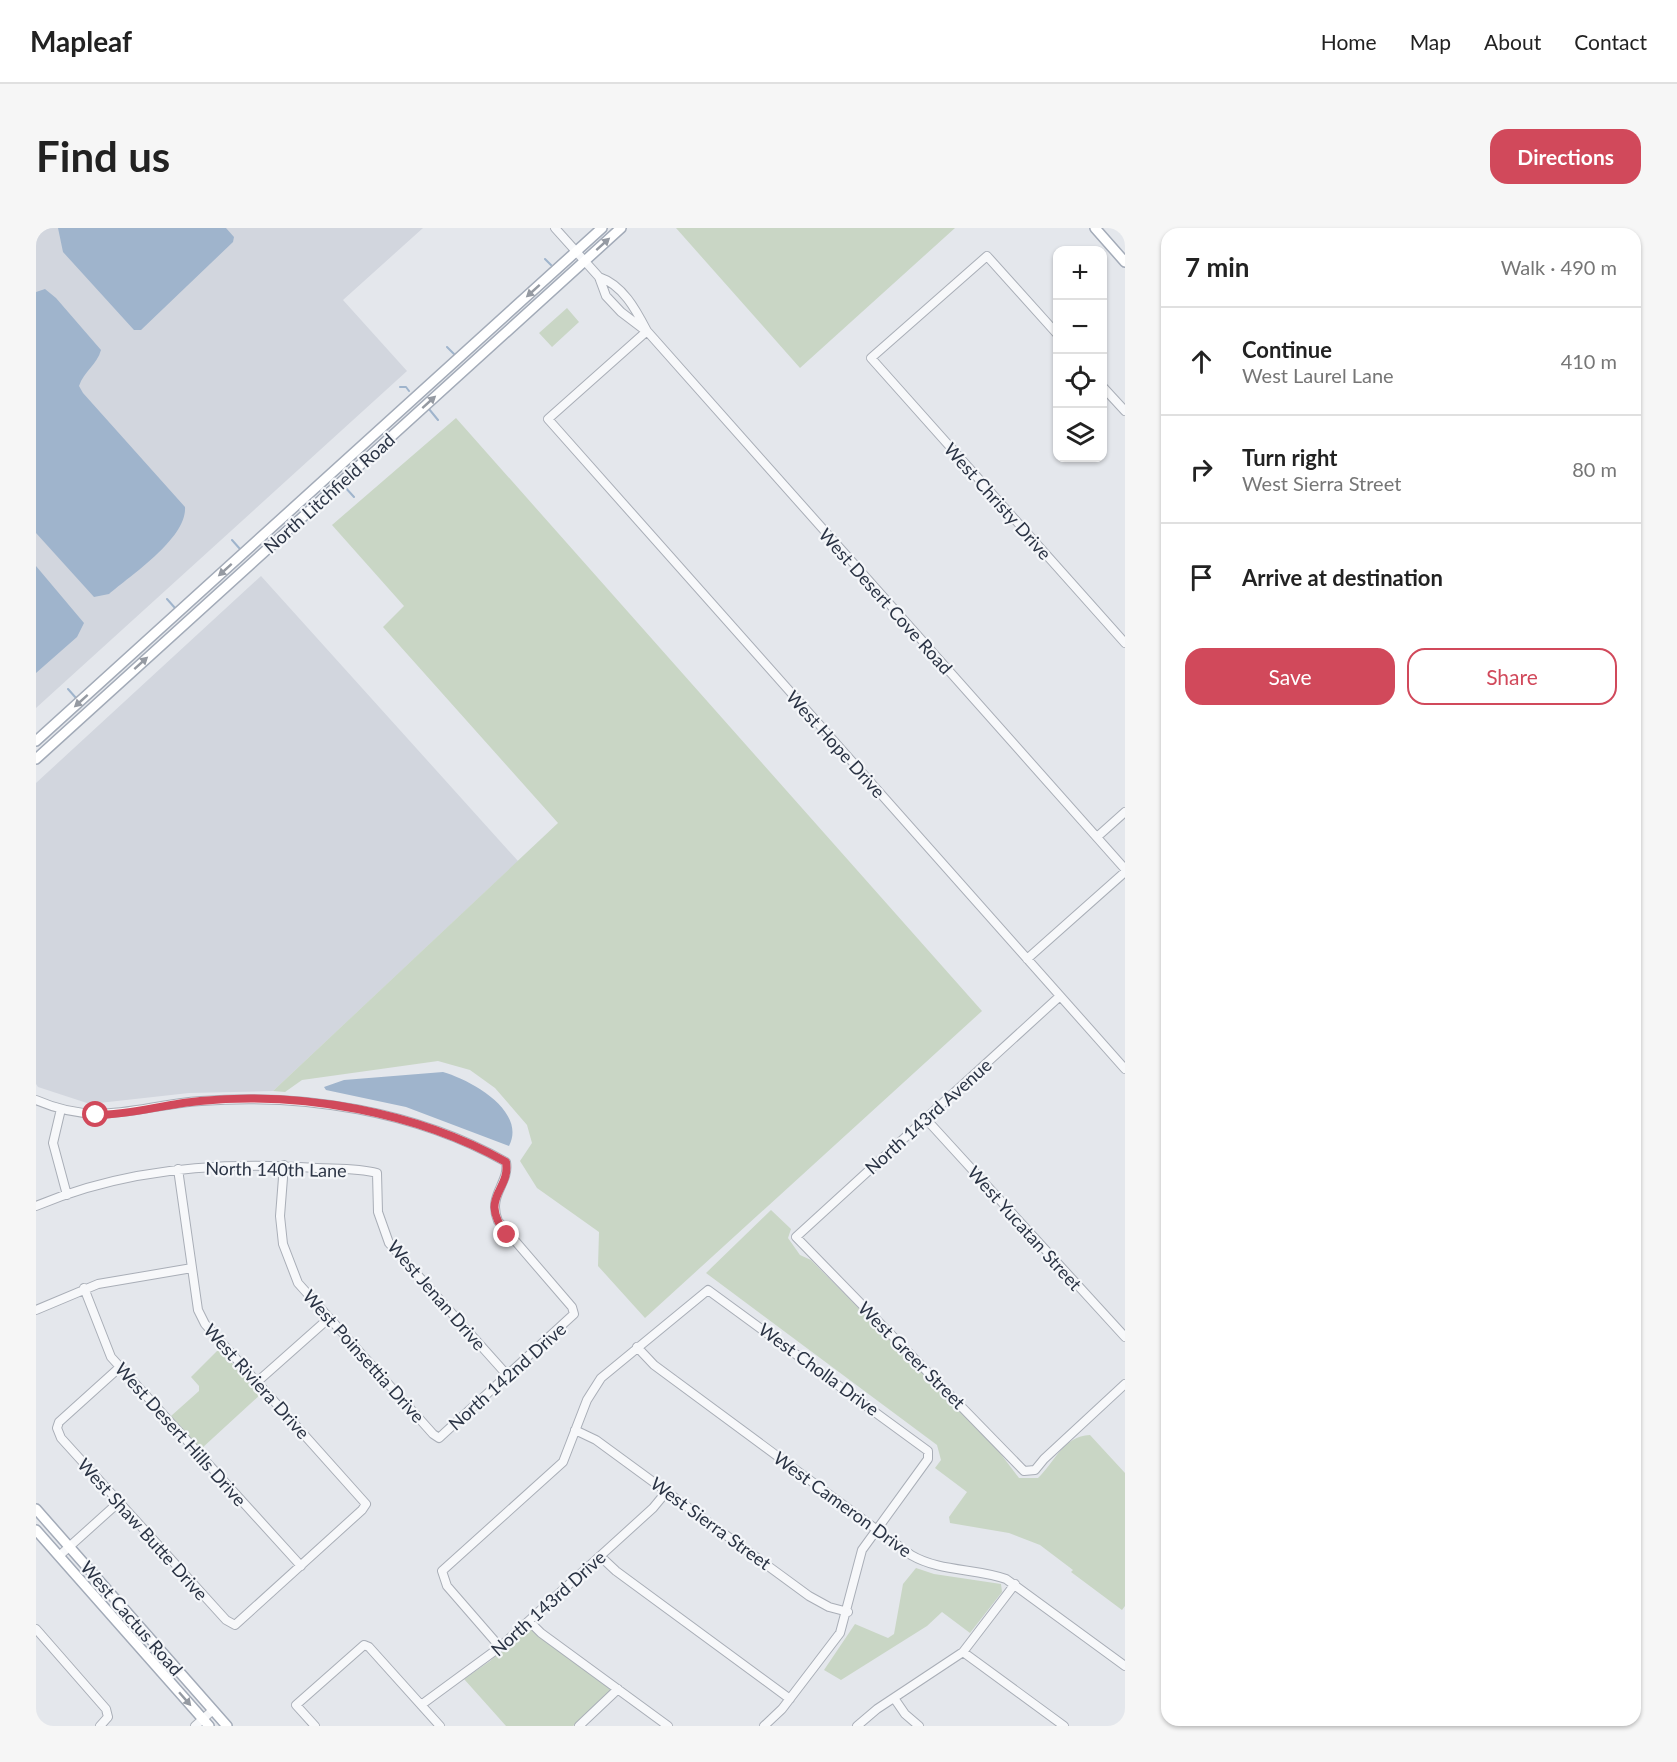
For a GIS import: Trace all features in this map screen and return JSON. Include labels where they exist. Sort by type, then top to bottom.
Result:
[{"type":"main road","name":"North Litchfield Road","points":[[36,741],[602,228]]},
{"type":"main road","name":"North Litchfield Road","points":[[36,759],[621,228]]},
{"type":"main road","points":[[1095,228],[1125,262]]},
{"type":"main road","points":[[352,472],[357,461],[405,417],[408,404]]},
{"type":"main road","points":[[269,531],[277,540]]},
{"type":"main road","name":"West Cactus Road","points":[[36,1509],[227,1726]]},
{"type":"main road","name":"West Cactus Road","points":[[36,1530],[202,1724]]},
{"type":"street","name":"West Desert Cove Road","points":[[555,228],[599,278],[606,296],[621,312],[648,332]]},
{"type":"street","name":"West Christy Drive","points":[[1053,329],[987,256],[871,358],[1125,644]]},
{"type":"street","name":"West Desert Cove Road","points":[[599,278],[610,281],[622,293],[648,332],[1125,871]]},
{"type":"street","name":"West Hope Drive","points":[[648,332],[548,419],[1125,1070]]},
{"type":"street","points":[[1107,391],[1125,411]]},
{"type":"street","points":[[1096,837],[1125,812]]},
{"type":"street","points":[[1027,959],[1125,871]]},
{"type":"street","name":"North 143rd Avenue","points":[[795,1236],[1060,996]]},
{"type":"street","points":[[36,1100],[61,1108],[53,1143],[67,1195]]},
{"type":"street","name":"North 142nd Drive","points":[[61,1108],[96,1115],[117,1115],[199,1101],[265,1100],[315,1104],[363,1111],[417,1125],[506,1162],[507,1170],[497,1191],[494,1206],[498,1221],[572,1307],[574,1314],[439,1437]]},
{"type":"street","name":"West Yucatan Street","points":[[926,1119],[1125,1337]]},
{"type":"street","name":"North 140th Lane","points":[[36,1206],[129,1178],[178,1169],[284,1165],[377,1173]]},
{"type":"street","name":"West Poinsettia Drive","points":[[284,1165],[280,1216],[287,1259],[303,1288],[433,1434],[439,1437]]},
{"type":"street","name":"West Riviera Drive","points":[[178,1169],[198,1310],[204,1324],[366,1504],[301,1566]]},
{"type":"street","name":"West Jenan Drive","points":[[377,1173],[378,1212],[389,1243],[508,1376]]},
{"type":"street","name":"West Greer Street","points":[[795,1236],[1020,1468],[1028,1472],[1035,1470],[1125,1384]]},
{"type":"street","points":[[36,1310],[84,1288],[192,1268]]},
{"type":"street","name":"West Desert Hills Drive","points":[[84,1288],[106,1348],[120,1367],[301,1566]]},
{"type":"street","name":"West Cholla Drive","points":[[637,1347],[708,1290],[928,1451],[928,1459],[877,1529]]},
{"type":"street","points":[[257,1382],[328,1318]]},
{"type":"street","points":[[500,1647],[447,1586],[442,1571],[563,1461],[595,1385],[637,1347]]},
{"type":"street","name":"West Cameron Drive","points":[[637,1347],[654,1365],[911,1555],[929,1564],[988,1573],[1015,1584],[1125,1666]]},
{"type":"street","name":"West Shaw Butte Drive","points":[[120,1367],[59,1422],[57,1428],[61,1438],[226,1620],[235,1625],[301,1566]]},
{"type":"street","name":"West Sierra Street","points":[[575,1430],[596,1440],[809,1596],[829,1607],[848,1612]]},
{"type":"street","name":"North 143rd Drive","points":[[421,1705],[500,1647],[653,1508],[667,1491]]},
{"type":"street","points":[[59,1556],[119,1502]]},
{"type":"street","points":[[764,1726],[790,1699],[840,1633],[848,1612],[859,1556],[877,1529]]},
{"type":"street","points":[[600,1556],[790,1699]]},
{"type":"street","points":[[857,1726],[963,1652],[1015,1584]]},
{"type":"street","points":[[529,1621],[668,1726]]},
{"type":"street","points":[[36,1629],[106,1709],[108,1717],[100,1726]]},
{"type":"street","points":[[315,1726],[296,1705],[364,1645],[369,1647],[440,1726]]},
{"type":"street","points":[[963,1652],[1064,1726]]},
{"type":"street","points":[[579,1726],[618,1689]]},
{"type":"street","points":[[894,1698],[905,1714],[919,1726]]},
{"type":"street","points":[[202,1724],[213,1710]]},
{"type":"shaded area","points":[[36,228],[423,228],[343,300],[407,371],[36,708]]},
{"type":"shaded area","points":[[261,576],[518,861],[273,1091],[189,1093],[90,1104],[38,1087],[36,1084],[36,783]]},
{"type":"green space","points":[[676,228],[955,228],[800,368]]},
{"type":"green space","points":[[567,308],[579,322],[552,347],[539,333]]},
{"type":"green space","points":[[456,418],[982,1011],[645,1318],[598,1266],[599,1232],[537,1188],[520,1161],[532,1143],[527,1125],[495,1088],[470,1070],[438,1061],[302,1080],[285,1092],[273,1091],[558,823],[383,627],[404,606],[332,525]]},
{"type":"green space","points":[[771,1210],[791,1229],[788,1238],[800,1255],[811,1260],[994,1445],[1019,1478],[1038,1478],[1066,1445],[1081,1436],[1090,1435],[1125,1473],[1125,1606],[1122,1610],[1071,1572],[1073,1570],[1040,1545],[1009,1533],[950,1523],[949,1517],[967,1492],[935,1468],[941,1460],[937,1445],[706,1273]]},
{"type":"green space","points":[[219,1349],[261,1394],[201,1449],[171,1416],[199,1391],[199,1386],[191,1377]]},
{"type":"green space","points":[[916,1568],[934,1574],[1001,1584],[1002,1592],[970,1633],[942,1612],[927,1626],[841,1680],[824,1670],[855,1624],[888,1638],[894,1634],[903,1584]]},
{"type":"green space","points":[[526,1628],[532,1630],[610,1687],[611,1694],[573,1726],[506,1726],[464,1679],[490,1661]]},
{"type":"water","points":[[58,228],[226,228],[234,237],[233,242],[141,330],[134,330],[63,252]]},
{"type":"water","points":[[45,289],[56,298],[101,350],[97,360],[79,386],[83,393],[185,507],[183,519],[177,531],[156,555],[109,594],[94,597],[36,533],[36,292]]},
{"type":"water","points":[[36,566],[84,623],[77,637],[36,673]]},
{"type":"water","points":[[443,1072],[481,1090],[503,1109],[510,1121],[512,1133],[509,1146],[406,1107],[326,1090],[324,1087],[344,1080]]},
{"type":"waterway","points":[[545,259],[551,265]]},
{"type":"waterway","points":[[447,347],[454,354]]},
{"type":"waterway","points":[[400,387],[406,387],[409,391]]},
{"type":"waterway","points":[[429,409],[438,420]]},
{"type":"waterway","points":[[344,486],[354,497]]},
{"type":"waterway","points":[[232,540],[240,549]]},
{"type":"waterway","points":[[167,599],[175,608]]},
{"type":"waterway","points":[[68,689],[76,698]]},
{"type":"route","points":[[96,1115],[117,1115],[199,1101],[241,1099],[290,1101],[363,1111],[417,1125],[494,1155],[506,1162],[507,1170],[497,1191],[494,1206],[498,1221],[507,1235]]}]
